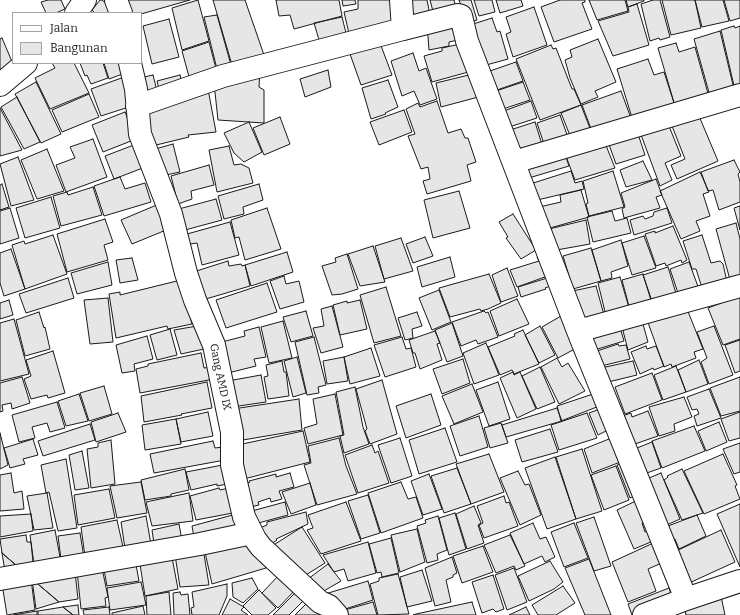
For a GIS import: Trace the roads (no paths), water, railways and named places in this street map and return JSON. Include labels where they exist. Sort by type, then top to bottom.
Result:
[{"type":"street","points":[[77,12],[85,0]]},
{"type":"street","points":[[116,0],[121,12]]},
{"type":"street","points":[[401,0],[403,29]]},
{"type":"street","points":[[137,106],[223,76],[458,15],[461,16],[467,41],[578,331],[686,599]]},
{"type":"street","points":[[0,85],[25,64]]},
{"type":"street","name":"Gang AMD IX","points":[[130,64],[140,134],[171,214],[194,300],[214,345],[232,432],[232,465],[244,517],[255,539],[270,556],[320,602],[329,606],[337,615]]},
{"type":"street","points":[[514,162],[740,95]]},
{"type":"street","points":[[578,331],[740,286]]},
{"type":"street","points":[[0,579],[200,544],[252,533]]},
{"type":"street","points":[[644,615],[740,581]]}]
